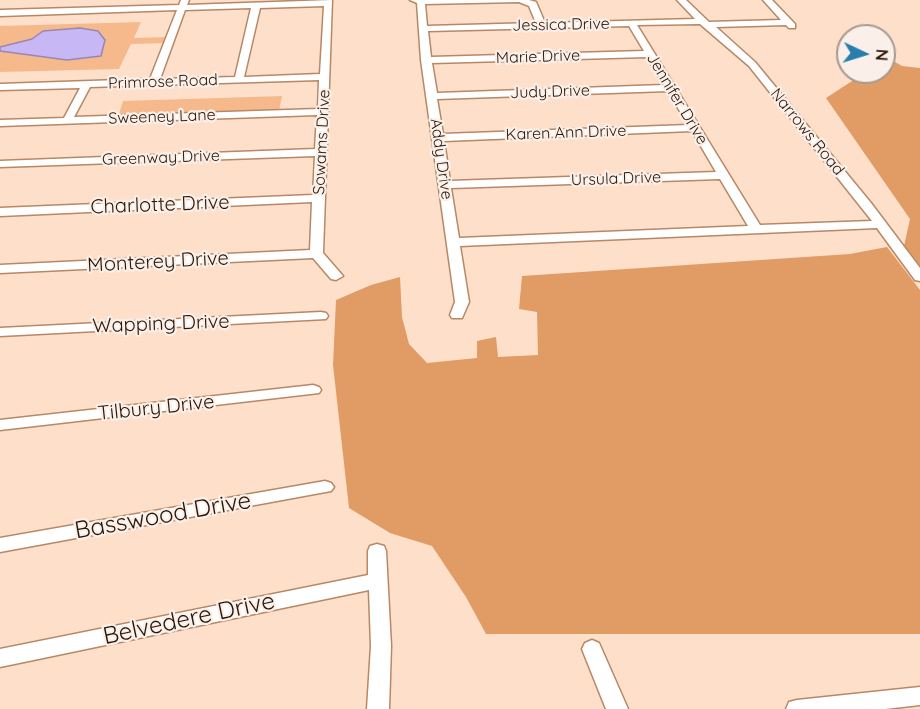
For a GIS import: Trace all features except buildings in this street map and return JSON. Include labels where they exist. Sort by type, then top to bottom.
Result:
[{"type":"street","points":[[417,1],[520,0],[533,4],[542,26]]},
{"type":"street","name":"Narrows Road","points":[[681,0],[703,23],[748,59],[920,277]]},
{"type":"street","name":"Jessica Drive","points":[[422,29],[703,23],[791,25],[767,0]]},
{"type":"street","name":"Addy Drive","points":[[417,1],[462,302],[457,315]]},
{"type":"street","points":[[0,13],[184,4],[256,6],[328,2]]},
{"type":"street","name":"Sowams Drive","points":[[316,254],[328,2]]},
{"type":"street","points":[[154,82],[184,4]]},
{"type":"street","points":[[239,79],[256,6]]},
{"type":"street","name":"Jennifer Drive","points":[[632,24],[723,175]]},
{"type":"street","name":"Marie Drive","points":[[426,60],[649,54]]},
{"type":"street","name":"Primrose Road","points":[[0,87],[325,76]]},
{"type":"street","points":[[67,121],[86,85]]},
{"type":"street","name":"Judy Drive","points":[[431,96],[670,88]]},
{"type":"street","name":"Sweeney Lane","points":[[0,123],[323,112]]},
{"type":"street","name":"Karen Ann Drive","points":[[437,138],[694,128]]},
{"type":"street","name":"Greenway Drive","points":[[0,164],[321,152]]},
{"type":"street","points":[[723,175],[756,229]]},
{"type":"street","name":"Ursula Drive","points":[[445,185],[723,175]]},
{"type":"street","name":"Charlotte Drive","points":[[0,212],[319,198]]},
{"type":"street","points":[[453,242],[880,224]]},
{"type":"street","points":[[316,254],[336,276]]},
{"type":"street","name":"Monterey Drive","points":[[0,269],[316,254]]},
{"type":"street","name":"Wapping Drive","points":[[0,332],[321,316]]},
{"type":"street","name":"Tilbury Drive","points":[[0,425],[313,390]]},
{"type":"street","name":"Basswood Drive","points":[[0,545],[325,487]]},
{"type":"street","points":[[377,551],[381,658],[378,709]]},
{"type":"street","name":"Belvedere Drive","points":[[0,658],[377,581]]},
{"type":"street","points":[[592,649],[617,709]]},
{"type":"street","points":[[797,709],[920,696]]},
{"type":"shaded area","points":[[141,22],[134,38],[167,37],[165,43],[131,44],[119,69],[0,72],[0,26]]},
{"type":"shaded area","points":[[80,28],[98,31],[105,40],[101,56],[67,60],[0,51],[0,47],[32,39],[43,31]]},
{"type":"shaded area","points":[[896,63],[902,66],[920,68],[920,266],[904,246],[910,219],[826,98],[848,84],[896,84]]},
{"type":"shaded area","points":[[282,96],[279,111],[118,117],[123,101]]},
{"type":"shaded area","points":[[887,247],[920,290],[920,634],[486,634],[466,597],[432,546],[390,533],[349,508],[333,365],[336,300],[371,285],[400,277],[402,317],[409,344],[427,363],[477,358],[477,341],[496,337],[498,357],[538,355],[537,312],[519,309],[522,276],[850,254]]}]
